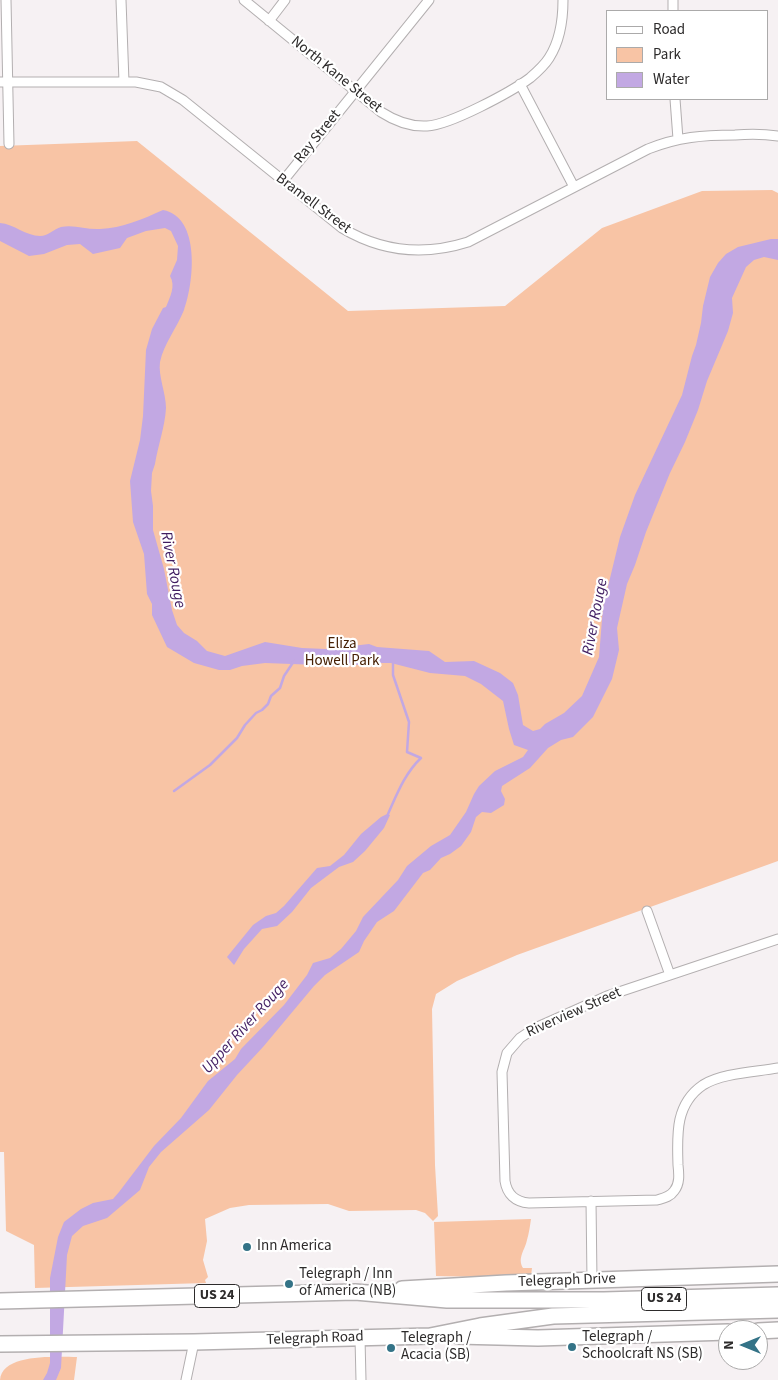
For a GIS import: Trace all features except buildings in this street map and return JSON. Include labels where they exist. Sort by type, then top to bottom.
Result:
[{"type":"main road","name":"Telegraph Drive","points":[[355,1292],[433,1286],[778,1274]]},
{"type":"main road","name":"US 24","points":[[0,1301],[355,1292],[447,1300],[604,1300],[778,1295]]},
{"type":"main road","name":"Telegraph Road","points":[[0,1344],[194,1342],[430,1336],[480,1326],[553,1316],[778,1310]]},
{"type":"main road","points":[[430,1336],[538,1338],[718,1332]]},
{"type":"street","points":[[6,0],[4,82],[9,144]]},
{"type":"street","points":[[121,0],[124,82]]},
{"type":"street","name":"North Kane Street","points":[[244,0],[381,112],[393,120],[412,125],[428,126],[449,121],[520,84],[535,74],[553,51],[562,21],[563,0]]},
{"type":"street","points":[[269,21],[285,0]]},
{"type":"street","name":"Ray Street","points":[[283,181],[429,0]]},
{"type":"street","name":"Bramell Street","points":[[4,82],[124,82],[149,84],[172,92],[331,220],[353,235],[383,246],[414,251],[442,249],[468,242],[648,149],[678,139],[700,136],[762,134],[778,136]]},
{"type":"street","points":[[520,84],[574,187]]},
{"type":"street","points":[[675,100],[678,139]]},
{"type":"street","points":[[647,911],[670,975]]},
{"type":"street","name":"Riverview Street","points":[[778,939],[607,996],[526,1033],[513,1044],[504,1062],[502,1072],[505,1181],[510,1195],[524,1203],[657,1200],[665,1198],[676,1188],[678,1180],[678,1122],[690,1097],[703,1086],[719,1078],[778,1068]]},
{"type":"street","points":[[591,1202],[592,1280]]},
{"type":"street","points":[[360,1338],[361,1380]]},
{"type":"street","points":[[186,1380],[194,1342]]},
{"type":"green space","name":"Eliza Howell Park","points":[[137,141],[348,311],[505,306],[602,228],[702,191],[772,190],[778,193],[778,861],[517,955],[457,981],[436,994],[432,1009],[435,1165],[438,1216],[433,1221],[425,1213],[416,1210],[349,1211],[328,1204],[249,1205],[230,1208],[205,1219],[207,1241],[203,1260],[208,1277],[205,1280],[206,1283],[35,1288],[34,1245],[6,1231],[4,1152],[0,1152],[0,146]]},
{"type":"green space","points":[[531,1219],[521,1261],[523,1268],[532,1268],[531,1276],[528,1278],[436,1276],[434,1222]]},
{"type":"green space","points":[[44,1357],[77,1357],[74,1380],[0,1380],[3,1371],[10,1365],[20,1361]]},
{"type":"water","points":[[163,210],[175,215],[184,225],[192,252],[188,298],[178,323],[164,348],[160,362],[166,408],[152,473],[151,491],[153,530],[177,625],[207,651],[225,656],[265,642],[302,648],[326,649],[369,644],[377,647],[429,651],[445,662],[474,661],[500,673],[513,683],[518,695],[523,725],[533,731],[540,729],[564,713],[582,696],[599,657],[603,607],[620,537],[635,495],[682,395],[696,345],[710,277],[726,254],[738,247],[778,239],[778,260],[764,257],[754,260],[746,267],[732,298],[733,313],[728,331],[707,381],[685,442],[646,532],[627,584],[617,628],[619,650],[612,679],[593,717],[573,737],[561,740],[548,748],[530,768],[502,786],[501,791],[505,799],[504,805],[491,813],[482,812],[476,817],[471,832],[461,846],[441,858],[430,870],[423,873],[394,911],[377,922],[359,952],[325,975],[314,986],[209,1110],[161,1152],[149,1167],[140,1190],[107,1218],[83,1226],[72,1236],[67,1255],[61,1368],[56,1380],[43,1380],[50,1363],[50,1278],[58,1237],[64,1222],[81,1209],[93,1203],[113,1199],[154,1146],[181,1118],[208,1081],[235,1059],[241,1049],[284,1005],[307,975],[313,963],[330,958],[341,949],[356,931],[363,917],[398,880],[407,866],[431,846],[450,835],[466,812],[479,786],[495,771],[523,757],[528,750],[514,745],[503,701],[481,684],[465,676],[430,673],[391,663],[345,666],[265,663],[242,666],[230,670],[219,670],[194,663],[167,647],[152,615],[152,604],[147,594],[144,554],[133,522],[130,481],[140,440],[143,416],[146,350],[152,329],[171,295],[172,280],[170,276],[177,260],[178,246],[171,231],[165,228],[146,231],[127,238],[120,248],[93,254],[80,244],[67,245],[44,254],[29,256],[0,241],[0,223],[40,236],[66,226],[95,229],[116,227],[140,220]]},
{"type":"water","points":[[387,814],[390,815],[384,828],[365,851],[353,862],[339,867],[311,888],[292,912],[277,926],[262,929],[244,949],[234,965],[227,957],[253,925],[266,916],[276,913],[317,868],[330,866],[344,855],[361,834]]},
{"type":"waterway","points":[[174,791],[210,765],[237,738],[245,725],[268,704],[271,696],[280,688],[284,676],[294,661]]},
{"type":"waterway","points":[[388,814],[406,777],[421,758],[407,752],[409,722],[393,675],[393,662]]},
{"type":"place","name":"Inn America","points":[[247,1247]]},
{"type":"place","name":"Telegraph / Inn of America (NB)","points":[[289,1284]]},
{"type":"place","name":"Telegraph / Schoolcraft NS (SB)","points":[[572,1347]]},
{"type":"place","name":"Telegraph / Acacia (SB)","points":[[391,1348]]},
{"type":"water label","name":"River Rouge","points":[[172,570]]},
{"type":"water label","name":"River Rouge","points":[[596,617]]},
{"type":"water label","name":"Upper River Rouge","points":[[246,1027]]}]
